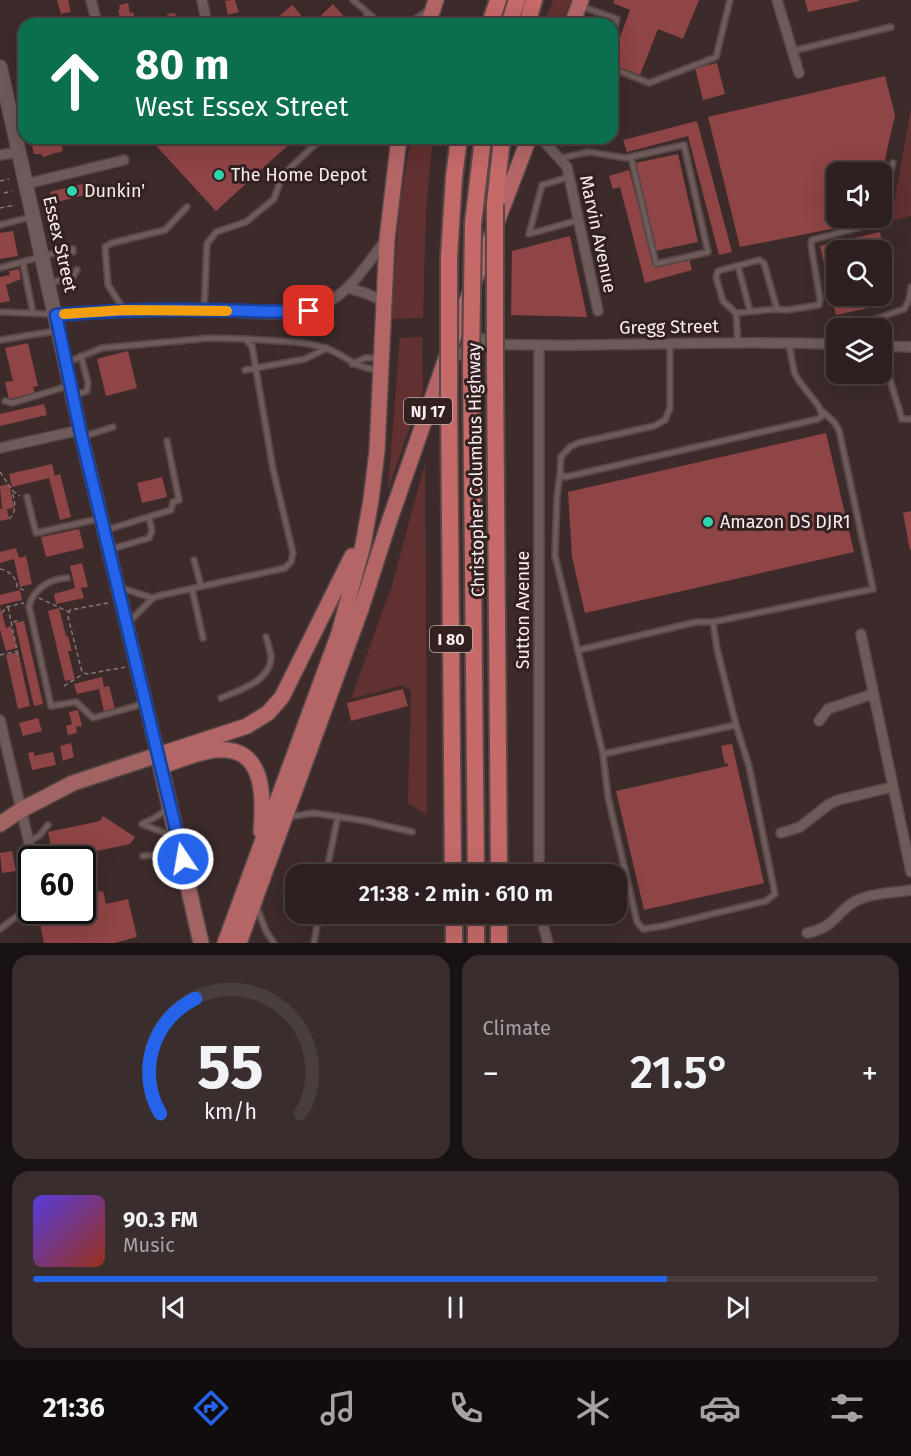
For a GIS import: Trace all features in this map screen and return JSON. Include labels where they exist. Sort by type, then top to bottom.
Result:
[{"type":"highway","points":[[483,18],[487,0]]},
{"type":"highway","points":[[492,18],[498,0]]},
{"type":"highway","points":[[511,18],[517,0]]},
{"type":"highway","points":[[529,18],[534,0]]},
{"type":"highway","points":[[574,18],[580,3]]},
{"type":"highway","name":"NJ 17","points":[[225,943],[339,633],[366,529],[377,451],[387,239],[398,144]]},
{"type":"highway","name":"Christopher Columbus Highway","points":[[453,864],[449,257],[458,144]]},
{"type":"highway","name":"Christopher Columbus Highway","points":[[476,864],[471,366],[473,224],[482,144]]},
{"type":"highway","name":"Christopher Columbus Highway","points":[[499,864],[495,204],[501,144]]},
{"type":"highway","name":"NJ 17","points":[[239,943],[361,609],[464,308],[527,144]]},
{"type":"highway","points":[[474,508],[483,542],[490,678],[497,739]]},
{"type":"highway","points":[[160,760],[247,726],[268,713],[282,697],[366,529]]},
{"type":"highway","points":[[160,760],[214,750],[244,754],[255,768],[260,782],[263,805],[259,851]]},
{"type":"highway","points":[[454,924],[454,943]]},
{"type":"highway","points":[[476,924],[477,943]]},
{"type":"highway","points":[[499,924],[500,943]]},
{"type":"main road","name":"Essex Street","points":[[0,68],[108,550],[160,760]]},
{"type":"main road","points":[[0,824],[21,810],[73,783],[160,760],[201,943]]},
{"type":"street","points":[[91,0],[96,18]]},
{"type":"street","points":[[202,0],[206,18]]},
{"type":"street","points":[[777,0],[799,73]]},
{"type":"street","name":"Marvin Avenue","points":[[547,144],[567,167],[598,311]]},
{"type":"street","points":[[0,155],[19,152]]},
{"type":"street","points":[[26,184],[124,160]]},
{"type":"street","points":[[56,315],[124,310],[272,313],[309,311],[324,305],[348,288],[387,239]]},
{"type":"street","points":[[348,288],[384,302]]},
{"type":"street","name":"Gregg Street","points":[[464,308],[469,324],[478,337],[501,345]]},
{"type":"street","name":"Gregg Street","points":[[440,375],[456,356],[469,348],[501,345],[738,342],[826,344]]},
{"type":"street","name":"Sutton Avenue","points":[[539,346],[539,864]]},
{"type":"street","points":[[892,346],[911,347]]},
{"type":"street","points":[[0,448],[81,433]]},
{"type":"street","points":[[861,634],[911,872]]},
{"type":"street","points":[[819,721],[828,709],[873,694]]},
{"type":"street","points":[[0,720],[29,846]]},
{"type":"street","points":[[781,833],[800,827],[838,800],[892,787]]},
{"type":"street","points":[[807,933],[826,927],[846,908],[863,898],[911,890]]},
{"type":"street","points":[[543,924],[548,943]]},
{"type":"lane","points":[[353,0],[373,18]]},
{"type":"lane","points":[[618,70],[649,83],[716,57],[730,0]]},
{"type":"lane","points":[[580,3],[615,18]]},
{"type":"lane","points":[[415,18],[432,11]]},
{"type":"lane","points":[[366,13],[368,18]]},
{"type":"lane","points":[[792,51],[891,27]]},
{"type":"lane","points":[[204,310],[207,244],[211,238],[216,232],[246,222],[272,200],[281,180],[290,168],[316,144]]},
{"type":"lane","points":[[560,158],[588,152],[626,158],[631,156],[684,145],[708,252],[656,264],[631,156]]},
{"type":"lane","points":[[569,177],[542,185],[529,234],[579,220]]},
{"type":"lane","points":[[124,310],[108,285],[105,247],[112,243],[165,230],[188,207]]},
{"type":"lane","points":[[0,225],[33,216]]},
{"type":"lane","points":[[736,313],[750,310],[787,310],[819,304],[810,245],[812,240],[857,228]]},
{"type":"lane","points":[[0,268],[73,249],[73,252]]},
{"type":"lane","points":[[738,342],[736,313],[723,302],[716,277],[718,272],[759,260],[765,263],[777,309]]},
{"type":"lane","points":[[23,263],[33,313]]},
{"type":"lane","points":[[738,266],[750,310]]},
{"type":"lane","points":[[48,283],[72,278],[77,270]]},
{"type":"lane","points":[[70,271],[72,278]]},
{"type":"lane","points":[[62,273],[64,280]]},
{"type":"lane","points":[[879,318],[904,309],[909,300],[911,287]]},
{"type":"lane","points":[[0,312],[56,315]]},
{"type":"lane","points":[[0,340],[59,331]]},
{"type":"lane","points":[[66,363],[102,348],[211,338],[312,344],[327,348],[362,368],[381,364]]},
{"type":"lane","points":[[117,586],[153,598],[285,568],[291,562],[293,553],[273,469],[252,346],[245,339]]},
{"type":"lane","points":[[670,343],[670,408],[665,420],[654,426],[578,443],[570,447],[561,457],[557,496],[555,556],[603,754],[608,797],[638,922],[643,929],[766,901],[775,894],[749,766],[736,725],[717,649],[713,622]]},
{"type":"lane","points":[[579,650],[696,622],[713,622],[873,589],[839,430],[805,390],[795,373],[789,343]]},
{"type":"lane","points":[[245,370],[305,359],[327,348]]},
{"type":"lane","points":[[5,401],[12,403],[72,391],[87,392],[88,384],[81,356]]},
{"type":"lane","points":[[352,364],[365,358],[381,364]]},
{"type":"lane","points":[[891,384],[902,420],[911,419]]},
{"type":"lane","points":[[560,474],[564,477],[570,476],[818,419],[822,416],[822,411]]},
{"type":"lane","points":[[81,433],[113,427]]},
{"type":"lane","points":[[27,497],[36,533],[149,517],[171,510],[173,502],[179,500],[167,441]]},
{"type":"lane","points":[[108,550],[149,538],[152,531],[149,517]]},
{"type":"lane","points":[[194,560],[201,586]]},
{"type":"lane","points":[[67,578],[54,579],[40,588],[30,602],[29,612],[51,706],[76,702],[93,718],[146,704]]},
{"type":"lane","points":[[192,589],[204,638]]},
{"type":"lane","points":[[126,625],[153,598]]},
{"type":"lane","points":[[221,698],[247,687],[261,678],[268,669],[271,658],[266,637]]},
{"type":"lane","points":[[603,754],[736,725]]},
{"type":"lane","points":[[170,804],[156,817],[142,824],[173,836],[178,841]]},
{"type":"lane","points":[[285,818],[314,813],[366,820],[412,832]]},
{"type":"lane","points":[[328,864],[338,816]]},
{"type":"lane","points":[[28,841],[39,836],[48,825]]},
{"type":"lane","points":[[143,856],[163,856],[172,862],[187,880]]},
{"type":"lane","points":[[254,902],[266,931],[274,943]]},
{"type":"lane","points":[[0,929],[18,915]]},
{"type":"lane","points":[[314,943],[317,924]]},
{"type":"path","points":[[0,181],[9,179]]},
{"type":"path","points":[[4,193],[12,191]]},
{"type":"path","points":[[0,208],[15,205]]},
{"type":"path","points":[[0,472],[17,496],[27,497]]},
{"type":"path","points":[[0,480],[5,479]]},
{"type":"path","points":[[9,519],[15,508],[12,489]]},
{"type":"path","points":[[0,569],[14,577],[17,587],[69,612]]},
{"type":"path","points":[[69,612],[121,601]]},
{"type":"path","points":[[2,613],[8,607],[24,603]]},
{"type":"path","points":[[8,607],[20,660]]},
{"type":"path","points":[[69,612],[68,617],[84,673]]},
{"type":"path","points":[[12,622],[20,620]]},
{"type":"path","points":[[0,655],[19,651]]},
{"type":"path","points":[[64,686],[84,673],[136,665]]},
{"type":"shaded area","points":[[553,0],[571,0],[564,18],[546,18]]},
{"type":"shaded area","points":[[911,108],[911,216],[892,221]]},
{"type":"shaded area","points":[[410,144],[432,144],[426,210],[423,318],[391,319],[400,203]]},
{"type":"shaded area","points":[[422,337],[423,390],[388,489],[400,338]]},
{"type":"shaded area","points":[[425,464],[427,815],[408,803],[411,691],[403,685],[351,699],[392,585]]},
{"type":"building","points":[[57,0],[68,0],[71,12],[61,14]]},
{"type":"building","points":[[235,0],[239,12],[228,15],[225,1]]},
{"type":"building","points":[[615,0],[699,0],[683,39],[658,29],[640,75],[618,66],[618,43],[630,10],[613,3]]},
{"type":"building","points":[[805,0],[859,0],[859,1],[808,12]]},
{"type":"building","points":[[128,3],[130,13],[133,12],[135,18],[120,18],[119,5]]},
{"type":"building","points":[[333,4],[346,18],[318,18]]},
{"type":"building","points":[[292,5],[304,18],[277,18]]},
{"type":"building","points":[[175,13],[176,17],[181,18],[168,18],[167,14]]},
{"type":"building","points":[[717,63],[725,94],[703,100],[695,68]]},
{"type":"building","points":[[885,76],[895,115],[884,162],[826,162],[826,228],[836,228],[740,247],[708,117]]},
{"type":"building","points":[[697,121],[732,252],[719,255],[688,136],[627,152],[623,140]]},
{"type":"building","points":[[32,144],[61,144],[63,151],[43,157],[41,154],[34,154]]},
{"type":"building","name":"The Home Depot","points":[[155,144],[289,144],[216,211]]},
{"type":"building","points":[[678,154],[698,242],[655,251],[635,163]]},
{"type":"building","points":[[629,170],[655,268],[689,259],[692,270],[645,283],[620,187],[613,189],[609,176]]},
{"type":"building","points":[[94,181],[96,192],[53,203],[50,192]]},
{"type":"building","points":[[13,231],[18,256],[0,259],[0,233]]},
{"type":"building","points":[[880,232],[882,240],[846,240]]},
{"type":"building","points":[[570,236],[587,317],[511,315],[512,251]]},
{"type":"building","points":[[826,245],[826,272],[820,246]]},
{"type":"building","points":[[19,269],[21,279],[6,285],[10,301],[0,303],[0,277],[10,275],[9,271]]},
{"type":"building","points":[[834,306],[878,306],[836,315]]},
{"type":"building","points":[[28,343],[38,386],[33,387],[35,393],[9,399],[5,382],[13,381],[5,348]]},
{"type":"building","points":[[128,351],[137,388],[106,396],[97,359]]},
{"type":"building","points":[[44,404],[47,415],[0,426],[0,414]]},
{"type":"building","name":"Amazon DS DJR1","points":[[826,433],[854,552],[585,613],[572,557],[568,492]]},
{"type":"building","points":[[52,464],[55,476],[60,474],[71,517],[60,520],[49,478],[12,487],[9,474]]},
{"type":"building","points":[[162,477],[167,497],[142,503],[137,483]]},
{"type":"building","points":[[9,484],[14,508],[7,509],[9,519],[0,521],[0,509],[2,509],[0,486]]},
{"type":"building","points":[[911,511],[911,550],[910,550],[903,513]]},
{"type":"building","points":[[79,529],[84,548],[46,557],[41,537]]},
{"type":"building","points":[[16,548],[19,558],[26,556],[32,584],[20,587],[14,559],[0,563],[0,552]]},
{"type":"building","points":[[82,563],[88,587],[81,588],[84,598],[56,604],[54,594],[75,588],[70,566]]},
{"type":"building","points":[[20,590],[22,600],[0,605],[0,595]]},
{"type":"building","points":[[0,607],[6,628],[11,626],[17,648],[6,651],[0,630]]},
{"type":"building","points":[[59,608],[72,651],[68,651],[75,679],[65,681],[48,611]]},
{"type":"building","points":[[24,621],[43,704],[34,706],[15,623]]},
{"type":"building","points":[[18,652],[30,706],[18,709],[6,655]]},
{"type":"building","points":[[102,677],[104,687],[109,686],[115,709],[104,711],[99,689],[77,694],[74,684]]},
{"type":"building","points":[[403,689],[408,706],[351,721],[347,703]]},
{"type":"building","points":[[78,710],[82,726],[76,727],[77,733],[68,735],[66,726],[72,724],[69,712]]},
{"type":"building","points":[[38,718],[42,731],[23,736],[19,723]]},
{"type":"building","points":[[71,743],[74,757],[63,761],[60,746]]},
{"type":"building","points":[[732,744],[764,883],[644,910],[616,791],[728,766],[728,763],[725,764],[721,746]]},
{"type":"building","points":[[34,752],[34,756],[53,752],[56,765],[32,770],[28,753]]},
{"type":"building","points":[[103,816],[135,837],[130,844],[96,851],[96,846],[51,846],[48,832],[100,821]]},
{"type":"building","points":[[12,851],[16,871],[2,873],[0,853]]},
{"type":"building","points":[[103,891],[106,904],[128,899],[137,937],[115,943],[44,943],[40,924],[96,924],[96,892]]},
{"type":"slow traffic","points":[[64,314],[124,310],[227,311]]},
{"type":"place","name":"The Home Depot","points":[[219,175]]},
{"type":"place","name":"Dunkin'","points":[[72,191]]},
{"type":"place","name":"Amazon DS DJR1","points":[[708,522]]},
{"type":"route","points":[[183,859],[80,430],[56,315],[124,310],[272,313],[309,311]]}]
